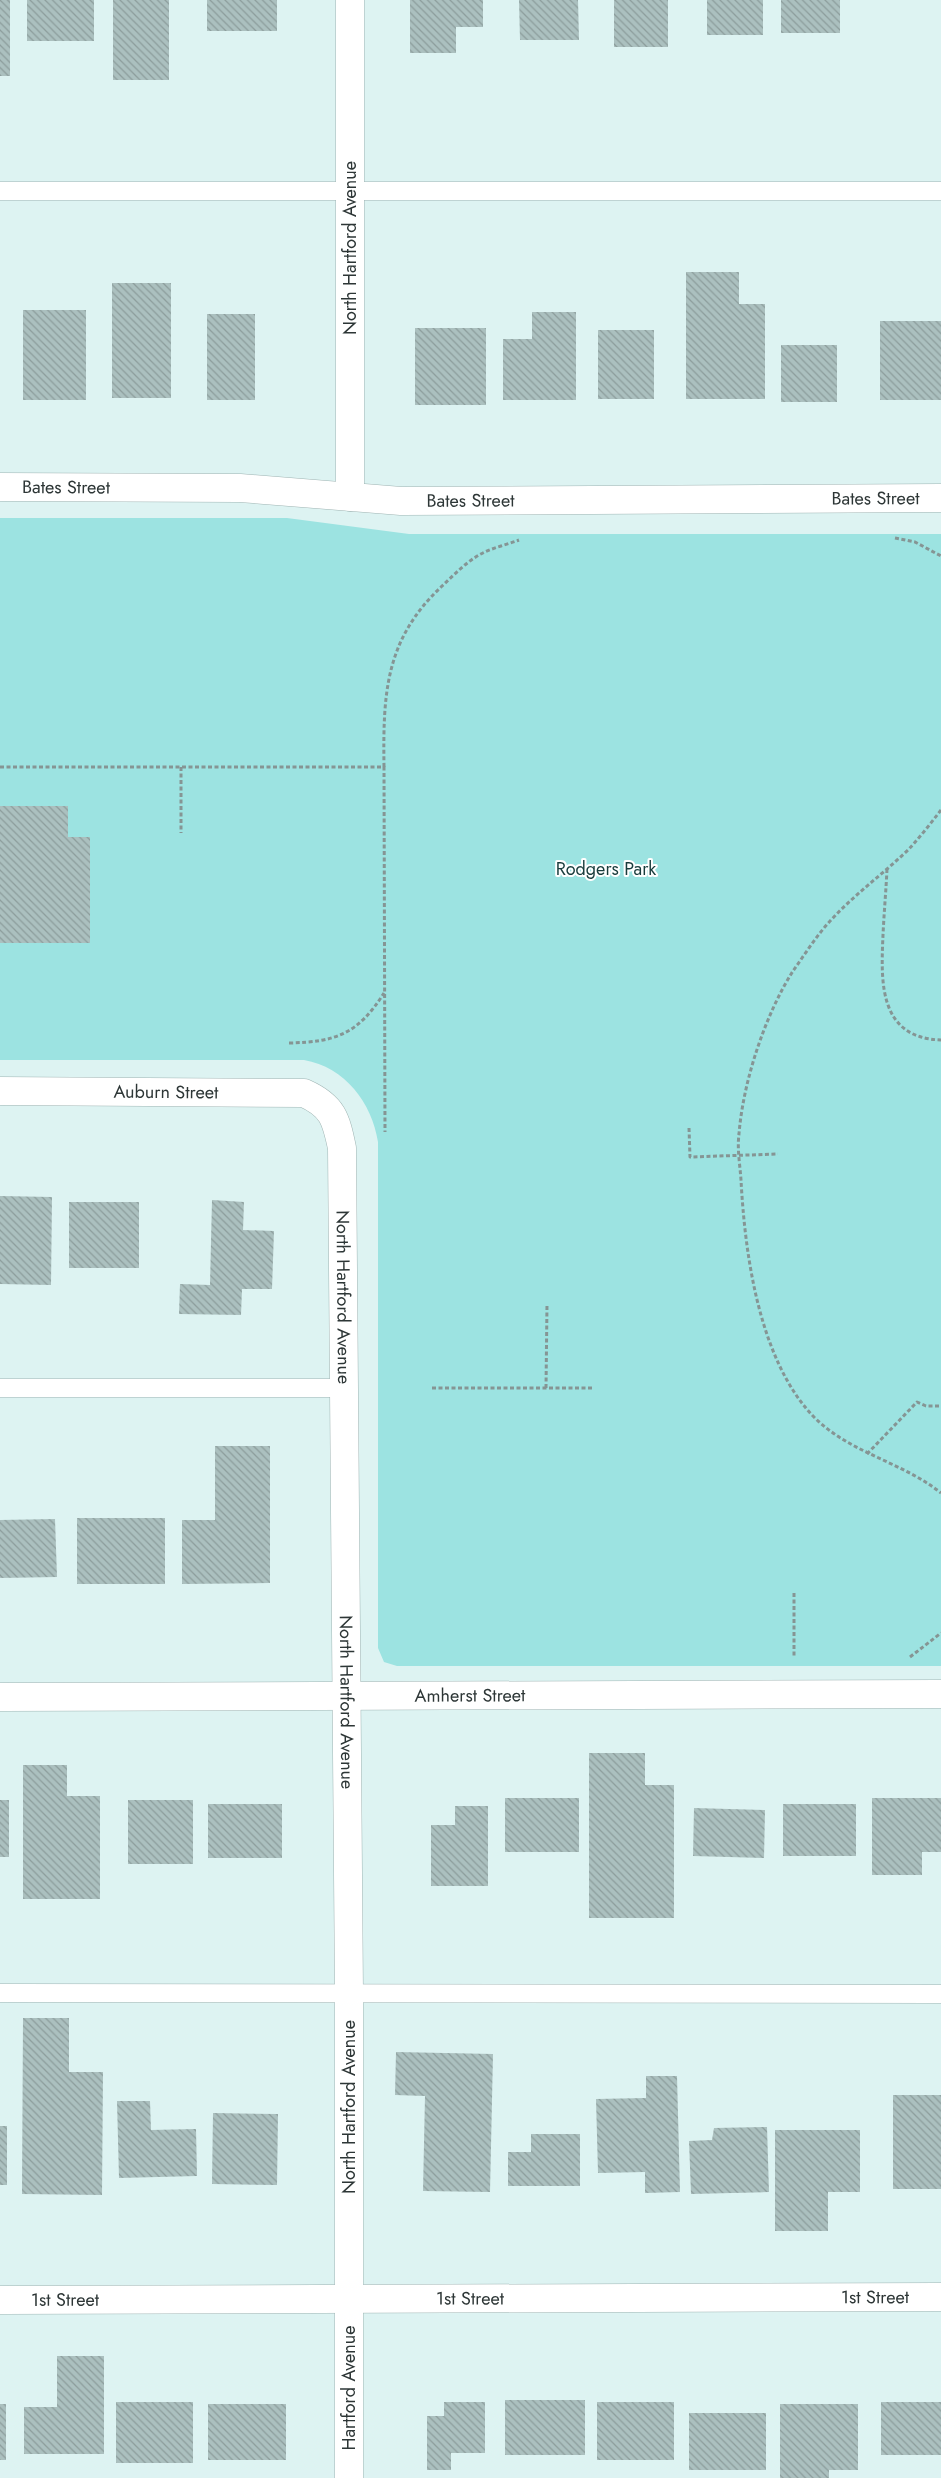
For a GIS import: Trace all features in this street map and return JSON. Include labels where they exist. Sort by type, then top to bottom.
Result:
[{"type":"street","name":"North Hartford Avenue","points":[[350,0],[350,497]]},
{"type":"street","name":"Bates Street","points":[[0,487],[240,488],[401,501],[941,498]]},
{"type":"street","name":"Auburn Street","points":[[0,1091],[285,1092],[304,1093],[328,1107]]},
{"type":"street","name":"North Hartford Avenue","points":[[328,1107],[335,1118],[342,1148],[345,1697],[349,1994],[349,2299]]},
{"type":"street","name":"Amherst Street","points":[[0,1697],[941,1694]]},
{"type":"street","name":"1st Street","points":[[0,2300],[941,2296]]},
{"type":"street","name":"Hartford Avenue","points":[[349,2299],[349,2478]]},
{"type":"lane","points":[[0,191],[941,191]]},
{"type":"lane","points":[[0,1388],[343,1388]]},
{"type":"lane","points":[[0,1993],[941,1994]]},
{"type":"path","points":[[895,538],[915,542],[941,556]]},
{"type":"path","points":[[385,1132],[385,695],[392,668],[410,623],[424,603],[453,576],[480,555],[519,540]]},
{"type":"path","points":[[0,767],[384,767]]},
{"type":"path","points":[[182,767],[182,833]]},
{"type":"path","points":[[941,810],[910,848],[829,922],[792,973],[774,1005],[763,1030],[753,1066],[739,1134],[742,1206],[757,1297],[781,1367],[797,1397],[813,1416],[840,1437],[867,1454],[926,1481],[941,1493]]},
{"type":"path","points":[[887,868],[882,965],[883,994],[890,1012],[900,1024],[917,1035],[941,1040]]},
{"type":"path","points":[[289,1044],[331,1040],[346,1032],[374,1009],[385,991]]},
{"type":"path","points":[[689,1128],[690,1157],[778,1154]]},
{"type":"path","points":[[546,1388],[547,1304]]},
{"type":"path","points":[[432,1388],[594,1388]]},
{"type":"path","points":[[867,1454],[917,1402],[926,1406],[941,1406]]},
{"type":"path","points":[[794,1593],[794,1658]]},
{"type":"path","points":[[910,1657],[941,1633]]},
{"type":"green space","name":"Rodgers Park","points":[[0,518],[287,518],[409,534],[941,534],[941,1666],[397,1666],[384,1662],[378,1648],[378,1142],[370,1114],[363,1101],[344,1079],[332,1070],[304,1060],[0,1060]]},
{"type":"building","points":[[0,0],[10,0],[10,76],[0,76]]},
{"type":"building","points":[[27,0],[94,0],[94,41],[27,41]]},
{"type":"building","points":[[113,0],[169,0],[169,80],[113,80]]},
{"type":"building","points":[[207,0],[277,0],[277,31],[207,31]]},
{"type":"building","points":[[410,0],[483,0],[483,27],[456,27],[456,53],[410,53]]},
{"type":"building","points":[[519,0],[578,0],[579,40],[520,40]]},
{"type":"building","points":[[614,0],[668,0],[668,47],[614,47]]},
{"type":"building","points":[[707,0],[763,0],[763,35],[707,35]]},
{"type":"building","points":[[781,0],[840,0],[840,33],[781,33]]},
{"type":"building","points":[[686,272],[739,272],[739,304],[765,304],[765,399],[686,399]]},
{"type":"building","points":[[112,283],[171,283],[171,398],[112,398]]},
{"type":"building","points":[[23,310],[86,310],[86,400],[23,400]]},
{"type":"building","points":[[532,312],[576,312],[576,400],[503,400],[503,339],[532,339]]},
{"type":"building","points":[[207,314],[255,314],[255,400],[207,400]]},
{"type":"building","points":[[880,321],[941,321],[941,400],[880,400]]},
{"type":"building","points":[[415,328],[486,328],[486,405],[415,405]]},
{"type":"building","points":[[598,330],[654,330],[654,399],[598,399]]},
{"type":"building","points":[[781,345],[837,345],[837,402],[781,402]]},
{"type":"building","points":[[0,806],[68,806],[68,837],[90,837],[90,943],[0,943]]},
{"type":"building","points":[[0,1196],[52,1197],[51,1285],[0,1284]]},
{"type":"building","points":[[212,1200],[244,1202],[243,1230],[274,1231],[272,1289],[242,1289],[241,1315],[179,1314],[180,1284],[210,1285]]},
{"type":"building","points":[[69,1202],[139,1202],[139,1268],[69,1268]]},
{"type":"building","points":[[215,1446],[270,1446],[270,1583],[182,1584],[182,1520],[215,1520]]},
{"type":"building","points":[[77,1518],[165,1518],[165,1584],[77,1584]]},
{"type":"building","points":[[55,1519],[57,1577],[0,1578],[0,1520]]},
{"type":"building","points":[[589,1753],[645,1753],[645,1785],[674,1785],[674,1918],[589,1918]]},
{"type":"building","points":[[23,1765],[67,1765],[67,1796],[100,1796],[100,1899],[23,1899]]},
{"type":"building","points":[[505,1798],[579,1798],[579,1852],[505,1852]]},
{"type":"building","points":[[872,1798],[941,1798],[941,1852],[922,1852],[922,1875],[872,1875]]},
{"type":"building","points":[[0,1800],[9,1800],[9,1857],[0,1857]]},
{"type":"building","points":[[128,1800],[193,1800],[193,1864],[128,1864]]},
{"type":"building","points":[[208,1804],[282,1804],[282,1858],[208,1858]]},
{"type":"building","points":[[783,1804],[856,1804],[856,1856],[783,1856]]},
{"type":"building","points":[[455,1806],[488,1806],[488,1886],[431,1886],[431,1825],[455,1825]]},
{"type":"building","points":[[694,1808],[765,1810],[764,1858],[693,1856]]},
{"type":"building","points":[[23,2018],[69,2018],[69,2072],[103,2072],[102,2195],[22,2194]]},
{"type":"building","points":[[396,2052],[493,2054],[490,2192],[423,2191],[425,2096],[395,2095]]},
{"type":"building","points":[[646,2076],[677,2076],[680,2192],[645,2193],[645,2172],[598,2173],[596,2099],[646,2098]]},
{"type":"building","points":[[893,2095],[941,2095],[941,2189],[893,2189]]},
{"type":"building","points":[[117,2101],[150,2101],[151,2130],[196,2129],[197,2176],[119,2178]]},
{"type":"building","points":[[213,2113],[278,2114],[277,2185],[212,2184]]},
{"type":"building","points":[[0,2126],[7,2126],[7,2185],[0,2185]]},
{"type":"building","points":[[767,2127],[769,2192],[691,2194],[689,2141],[712,2140],[714,2128]]},
{"type":"building","points":[[775,2130],[860,2130],[860,2192],[828,2192],[828,2231],[775,2231]]},
{"type":"building","points":[[531,2134],[580,2134],[580,2186],[508,2186],[508,2152],[531,2152]]},
{"type":"building","points":[[57,2356],[104,2356],[104,2454],[24,2454],[24,2407],[57,2407]]},
{"type":"building","points":[[505,2400],[585,2400],[585,2455],[505,2455]]},
{"type":"building","points":[[116,2402],[193,2402],[193,2463],[116,2463]]},
{"type":"building","points":[[444,2402],[485,2402],[485,2453],[451,2453],[451,2470],[427,2470],[427,2416],[444,2416]]},
{"type":"building","points":[[597,2402],[674,2402],[674,2460],[597,2460]]},
{"type":"building","points":[[881,2402],[941,2402],[941,2455],[881,2455]]},
{"type":"building","points":[[0,2404],[6,2404],[6,2460],[0,2460]]},
{"type":"building","points":[[208,2404],[286,2404],[286,2460],[208,2460]]},
{"type":"building","points":[[780,2404],[858,2404],[858,2470],[829,2470],[829,2478],[780,2478]]},
{"type":"building","points":[[689,2413],[766,2413],[766,2470],[689,2470]]}]
